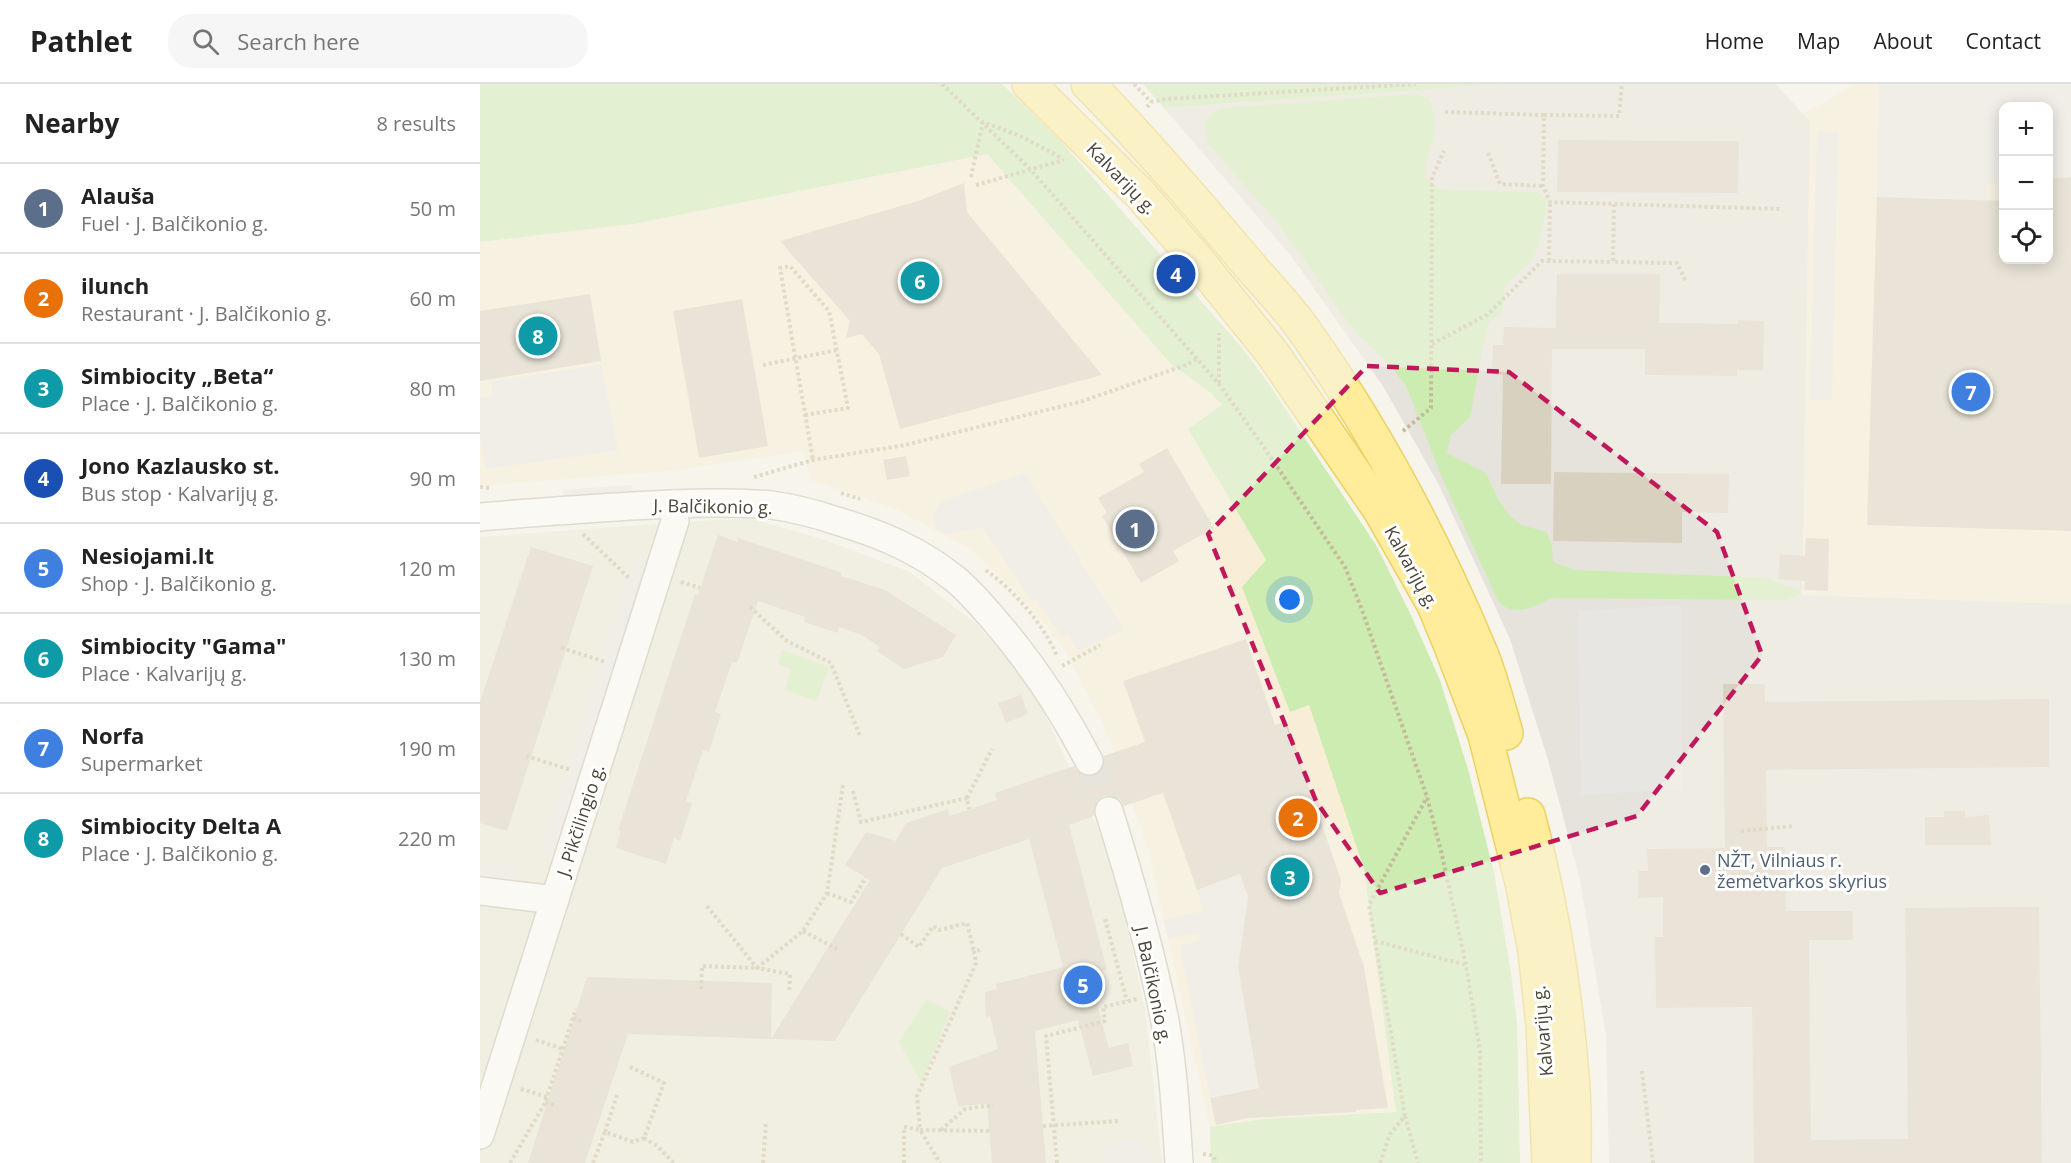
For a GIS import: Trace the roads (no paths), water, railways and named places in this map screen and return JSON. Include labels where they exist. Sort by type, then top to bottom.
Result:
[{"type":"main road","name":"Kalvarijų g.","points":[[1029,84],[1140,194],[1273,354],[1380,510],[1434,605],[1452,645],[1485,735],[1522,882],[1534,951],[1543,1025],[1549,1163]]},
{"type":"main road","name":"Kalvarijų g.","points":[[1088,84],[1129,126],[1197,203],[1305,331],[1352,401],[1435,549],[1481,653],[1511,752],[1540,861],[1552,918],[1572,1078],[1574,1163]]},
{"type":"main road","points":[[1273,354],[1305,331]]},
{"type":"street","name":"J. Balčikonio g.","points":[[480,517],[718,502],[782,507],[810,512],[876,533],[904,545],[957,580],[1015,644],[1068,721],[1089,761]]},
{"type":"street","name":"J. Pikčilingio g.","points":[[480,1135],[675,521],[674,504]]},
{"type":"street","name":"J. Balčikonio g.","points":[[1109,811],[1142,927],[1164,1017],[1176,1111],[1191,1158]]},
{"type":"street","points":[[480,891],[555,900]]},
{"type":"tunnel","points":[[1089,761],[1109,811]]},
{"type":"place","name":"Jono Kazlausko st.","points":[[1176,274]]},
{"type":"place","name":"Simbiocity \"Gama\"","points":[[920,281]]},
{"type":"place","name":"Simbiocity Delta A","points":[[538,336]]},
{"type":"place","name":"Norfa","points":[[1971,392]]},
{"type":"place","name":"Alauša","points":[[1135,529]]},
{"type":"place","name":"ilunch","points":[[1298,818]]},
{"type":"place","name":"NŽT, Vilniaus r. žemėtvarkos skyrius","points":[[1705,870]]},
{"type":"place","name":"Simbiocity „Beta“","points":[[1290,877]]},
{"type":"place","name":"Nesiojami.lt","points":[[1083,985]]}]
